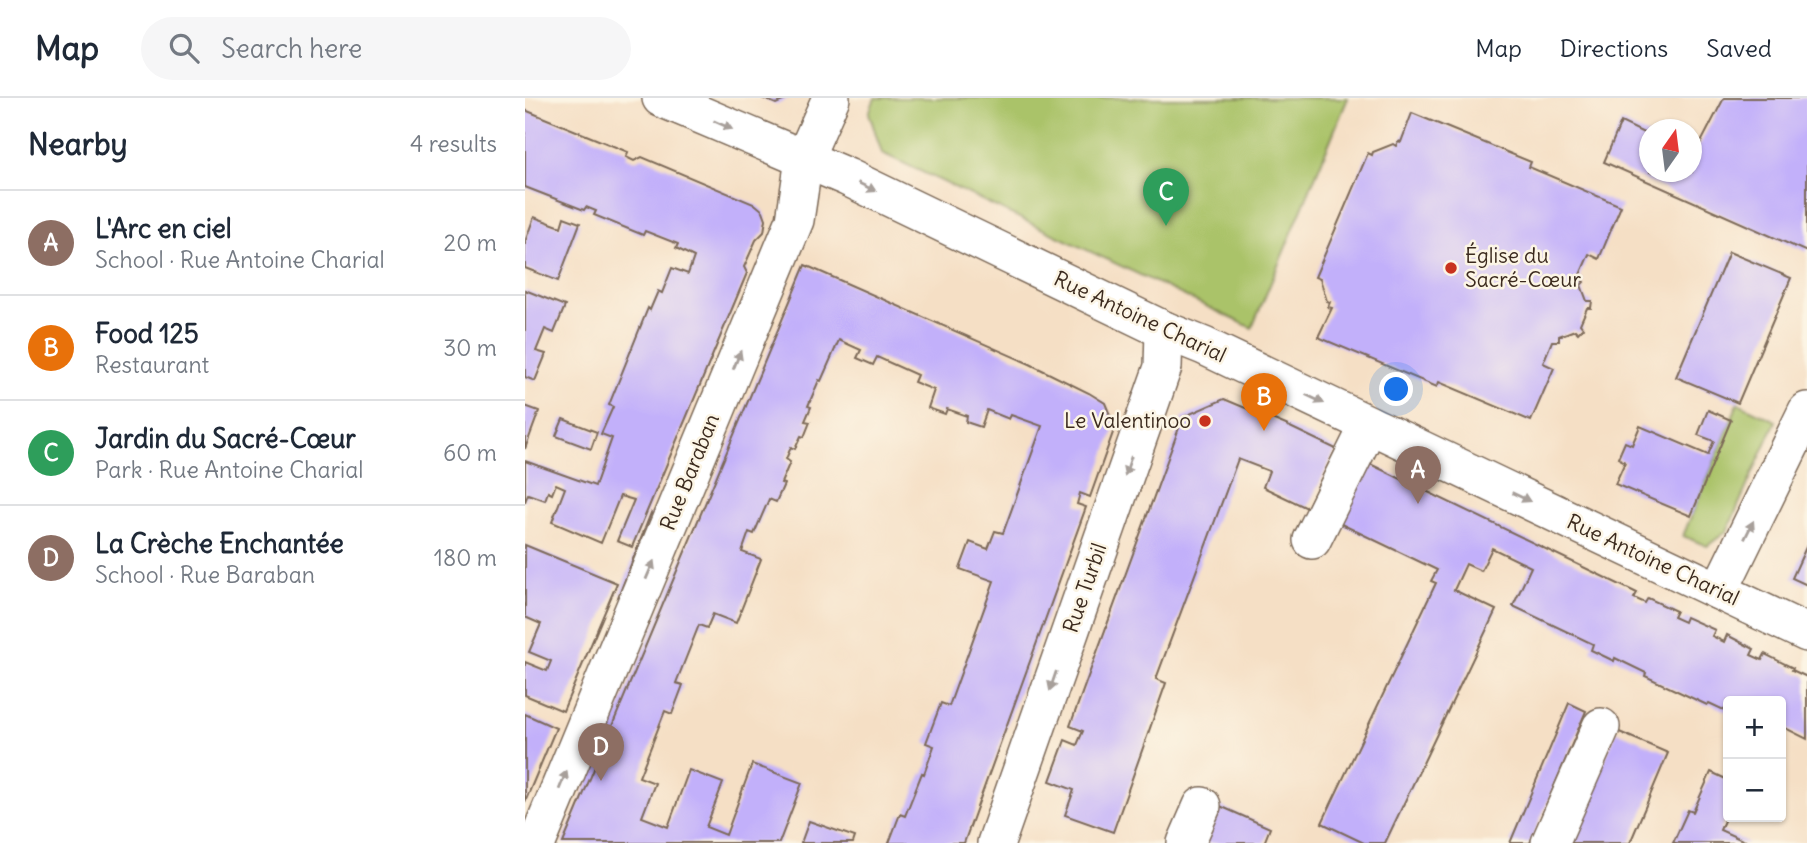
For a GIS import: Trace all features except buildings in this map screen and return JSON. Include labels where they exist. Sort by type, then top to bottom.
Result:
[{"type":"street","name":"Rue Antoine Charial","points":[[661,98],[847,177],[1164,330],[1204,346],[1807,633]]},
{"type":"street","name":"Rue Baraban","points":[[537,843],[795,220],[804,159],[831,98]]},
{"type":"street","name":"Rue Turbil","points":[[996,843],[1163,367],[1164,330]]},
{"type":"street","points":[[1719,591],[1807,411]]},
{"type":"street","points":[[1312,540],[1369,425]]},
{"type":"street","points":[[1550,843],[1601,727]]},
{"type":"street","points":[[1186,843],[1202,806]]},
{"type":"green space","points":[[875,98],[1348,98],[1252,328],[882,153],[869,113]]},
{"type":"green space","points":[[1738,403],[1776,421],[1727,531],[1707,546],[1683,536]]},
{"type":"place","name":"Jardin du Sacré-Cœur","points":[[1166,226]]},
{"type":"place","name":"Église du Sacré-Cœur","points":[[1451,268]]},
{"type":"place","name":"Le Valentinoo","points":[[1205,421]]},
{"type":"place","name":"Food 125","points":[[1264,431]]},
{"type":"place","name":"L'Arc en ciel","points":[[1418,504]]},
{"type":"place","name":"La Crèche Enchantée","points":[[601,781]]}]
